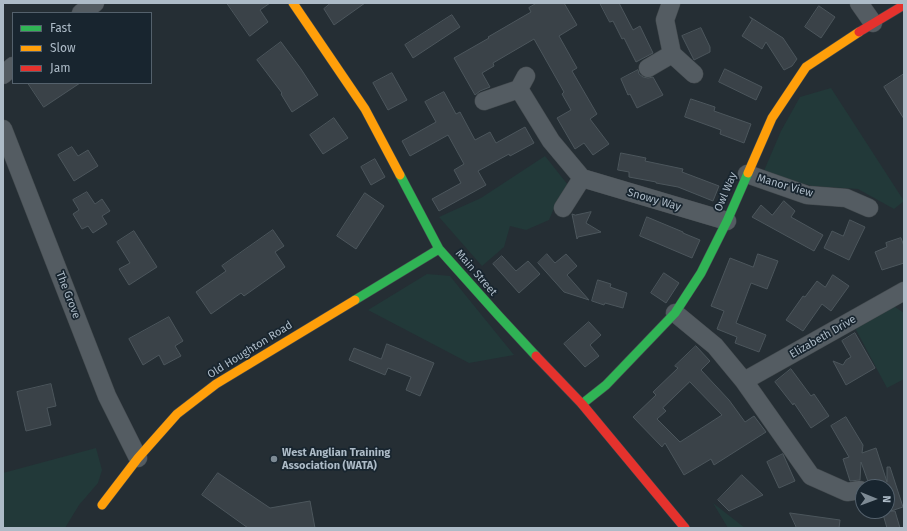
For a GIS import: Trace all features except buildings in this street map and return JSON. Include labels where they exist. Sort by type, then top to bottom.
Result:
[{"type":"street","points":[[82,12],[94,3]]},
{"type":"street","name":"Main Street","points":[[293,3],[365,109],[439,249],[498,316],[582,404],[685,528]]},
{"type":"street","points":[[671,3],[665,20],[672,54],[694,74]]},
{"type":"street","points":[[859,3],[873,23]]},
{"type":"street","name":"Owl Way","points":[[582,404],[606,385],[675,313],[700,274],[727,221],[772,118],[806,67],[873,23],[904,5]]},
{"type":"street","points":[[648,68],[672,54]]},
{"type":"street","points":[[3,75],[12,67]]},
{"type":"street","points":[[484,101],[523,83],[551,141],[582,178],[563,208]]},
{"type":"street","name":"The Grove","points":[[3,129],[107,396],[138,458]]},
{"type":"street","name":"Manor View","points":[[747,174],[807,195],[846,198],[869,208]]},
{"type":"street","name":"Snowy Way","points":[[582,178],[727,221]]},
{"type":"street","name":"Old Houghton Road","points":[[102,505],[138,458],[177,414],[216,384],[439,249]]},
{"type":"street","name":"Elizabeth Drive","points":[[744,381],[903,292]]},
{"type":"street","points":[[675,313],[715,346],[744,381],[811,476],[851,495]]},
{"type":"green space","points":[[831,88],[904,201],[894,209],[858,189],[812,186],[763,173],[781,131],[800,97]]},
{"type":"green space","points":[[545,156],[568,185],[554,208],[549,220],[526,230],[510,226],[504,247],[482,266],[439,217],[481,198]]},
{"type":"green space","points":[[427,274],[450,276],[514,355],[469,363],[368,310]]},
{"type":"green space","points":[[892,305],[904,313],[904,379],[887,388],[854,326]]},
{"type":"green space","points":[[96,448],[102,470],[98,483],[79,505],[65,528],[3,528],[3,473]]},
{"type":"green space","points":[[713,503],[745,528],[728,528]]},
{"type":"traffic: fast","points":[[582,404],[606,385],[675,313],[701,273],[727,221],[748,173]]},
{"type":"traffic: fast","points":[[400,175],[439,249],[536,356]]},
{"type":"traffic: fast","points":[[355,300],[439,249]]},
{"type":"traffic: slow","points":[[293,3],[365,109],[400,175]]},
{"type":"traffic: slow","points":[[748,173],[772,118],[806,67],[859,32]]},
{"type":"traffic: slow","points":[[102,505],[138,458],[177,414],[216,384],[355,300]]},
{"type":"traffic: jam","points":[[859,32],[904,5]]},
{"type":"traffic: jam","points":[[536,356],[582,404],[685,528]]},
{"type":"place","name":"West Anglian Training Association (WATA)","points":[[274,459]]}]
